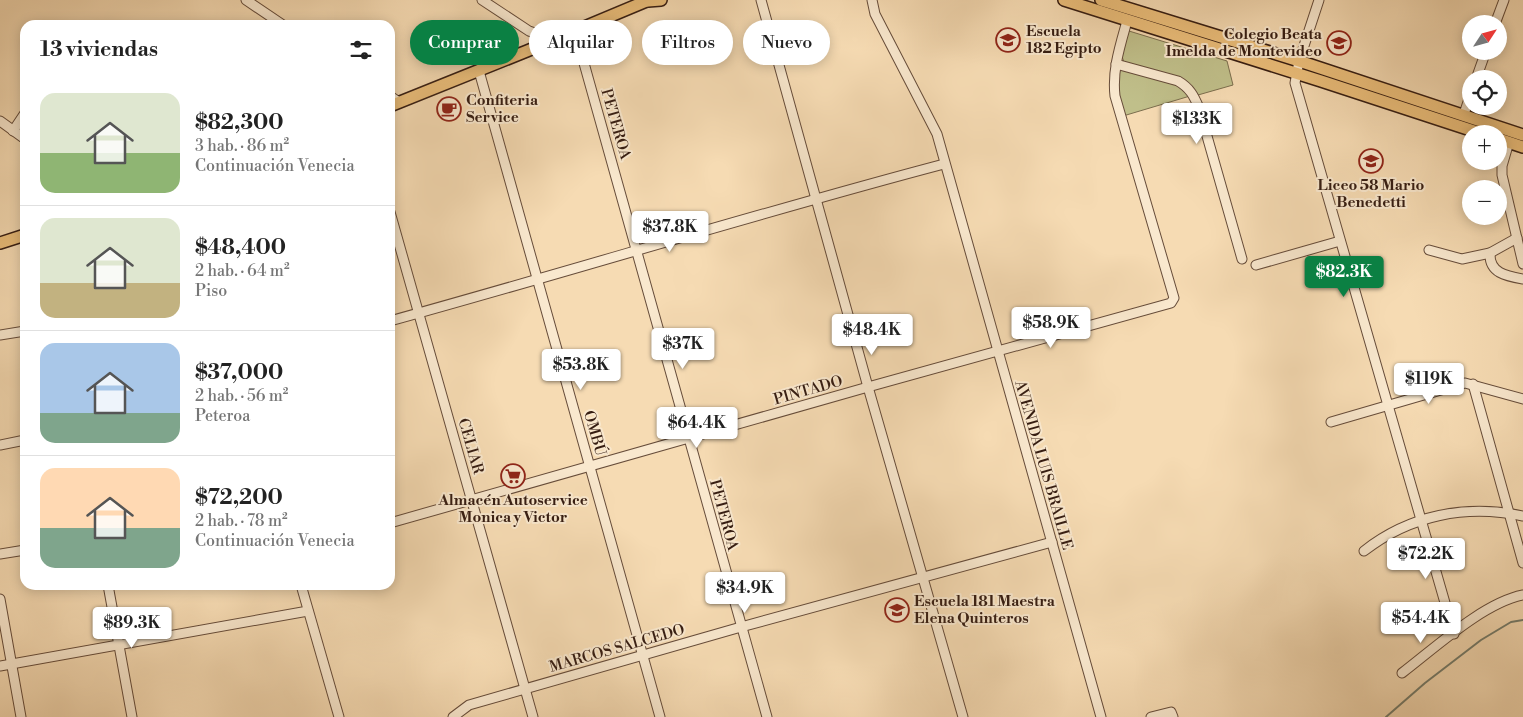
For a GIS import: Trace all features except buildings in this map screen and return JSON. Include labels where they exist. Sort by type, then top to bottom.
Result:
[{"type":"main road","points":[[601,20],[649,0],[662,0]]},
{"type":"main road","points":[[1064,0],[1462,127]]},
{"type":"main road","points":[[1107,1],[1299,60],[1462,113]]},
{"type":"main road","points":[[395,100],[479,71],[527,51]]},
{"type":"main road","points":[[1467,115],[1523,135]]},
{"type":"main road","points":[[1507,142],[1523,147]]},
{"type":"main road","points":[[0,243],[20,237]]},
{"type":"street","points":[[246,0],[276,20]]},
{"type":"street","points":[[482,0],[529,31]]},
{"type":"street","points":[[761,0],[868,387],[924,576],[963,717]]},
{"type":"street","name":"AVENIDA LUIS BRAILLE","points":[[872,0],[875,14],[937,134],[1101,717]]},
{"type":"street","points":[[1319,0],[1299,60],[1295,83],[1454,634]]},
{"type":"street","points":[[1498,15],[1504,0]]},
{"type":"street","points":[[1127,21],[1116,64],[1178,81],[1191,91],[1199,108],[1242,259]]},
{"type":"street","name":"PINTADO","points":[[395,523],[868,387],[1169,304],[1174,298],[1118,112],[1114,87],[1116,64]]},
{"type":"street","name":"PETEROA","points":[[585,65],[740,627],[767,717]]},
{"type":"street","name":"OMBÚ","points":[[479,71],[660,717]]},
{"type":"street","points":[[13,131],[20,120]]},
{"type":"street","points":[[0,121],[20,136]]},
{"type":"street","points":[[395,319],[817,197],[944,164]]},
{"type":"street","points":[[1502,170],[1523,264]]},
{"type":"street","name":"CELIAR","points":[[395,230],[533,717]]},
{"type":"street","points":[[1429,250],[1462,259],[1490,253],[1517,238]]},
{"type":"street","points":[[1256,265],[1340,241]]},
{"type":"street","points":[[1490,253],[1490,262],[1496,271],[1523,279]]},
{"type":"street","points":[[0,334],[20,332]]},
{"type":"street","points":[[1331,422],[1465,383],[1523,399]]},
{"type":"street","points":[[1473,384],[1523,563]]},
{"type":"street","points":[[0,444],[20,441]]},
{"type":"street","points":[[1364,551],[1382,538],[1420,520],[1446,513],[1481,510],[1523,516]]},
{"type":"street","name":"MARCOS SALCEDO","points":[[453,717],[469,705],[740,627],[1052,542]]},
{"type":"street","points":[[0,554],[20,551]]},
{"type":"street","points":[[109,590],[132,717]]},
{"type":"street","points":[[302,590],[338,716],[328,717]]},
{"type":"street","points":[[1402,672],[1497,604],[1523,595]]},
{"type":"street","points":[[0,599],[21,717]]},
{"type":"street","points":[[0,666],[308,612]]},
{"type":"street","points":[[1151,717],[1172,714]]},
{"type":"shaded area","points":[[1129,31],[1227,61],[1233,85],[1198,95],[1182,78],[1124,62],[1121,54]]},
{"type":"shaded area","points":[[1119,70],[1178,85],[1190,96],[1123,116],[1117,88]]},
{"type":"waterway","points":[[1386,717],[1425,683],[1481,640],[1511,622],[1523,620]]},
{"type":"place","name":"Escuela 182 Egipto","points":[[1008,40]]},
{"type":"place","name":"Colegio Beata Imelda de Montevideo","points":[[1339,43]]},
{"type":"place","name":"Confiteria Service","points":[[449,109]]},
{"type":"place","name":"Liceo 58 Mario Benedetti","points":[[1371,161]]},
{"type":"place","name":"Almacén Autoservice Monica y Victor","points":[[513,476]]},
{"type":"place","name":"Escuela 181 Maestra Elena Quinteros","points":[[897,610]]}]
